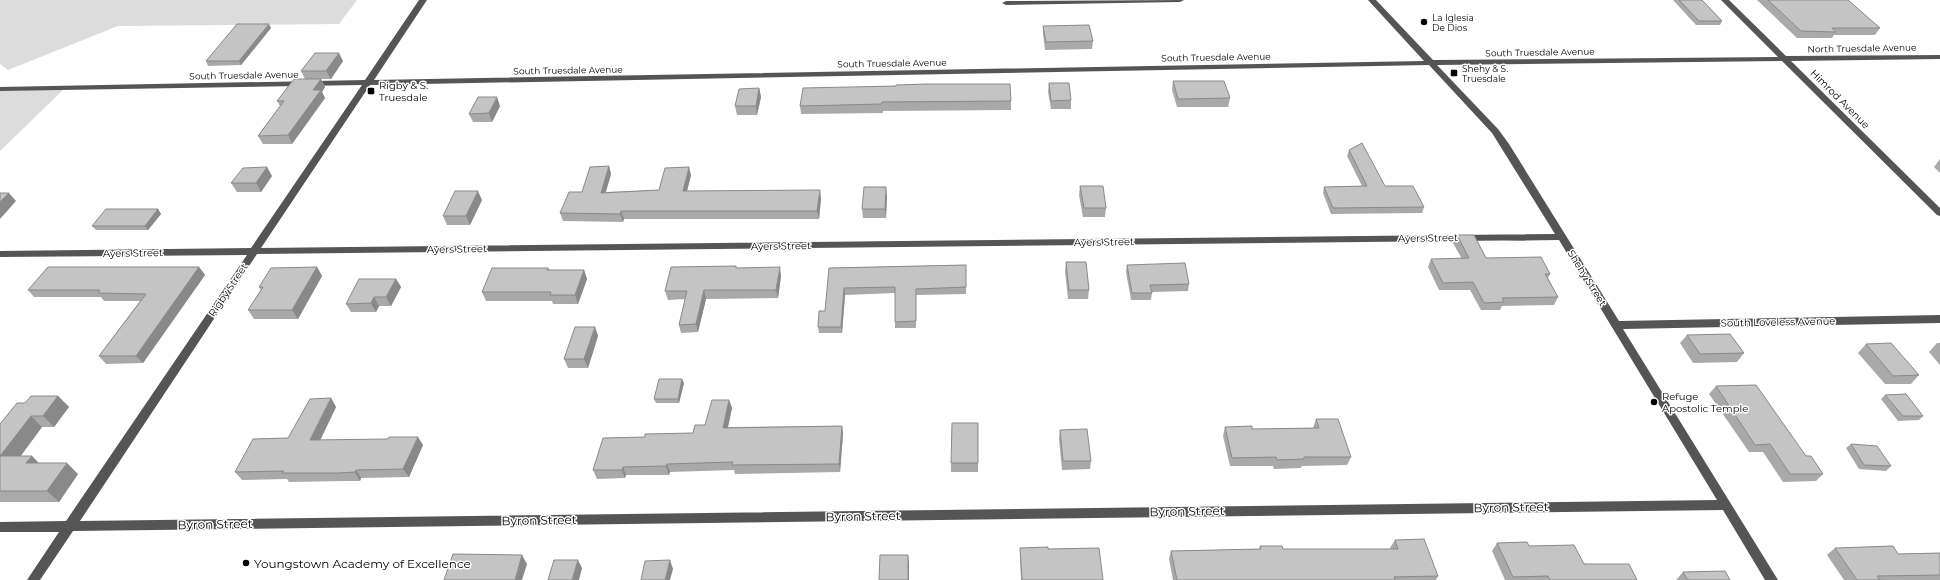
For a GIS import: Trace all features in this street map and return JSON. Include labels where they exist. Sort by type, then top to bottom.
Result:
[{"type":"street","name":"Rigby Street","points":[[33,580],[424,0]]},
{"type":"street","points":[[1006,3],[1180,0]]},
{"type":"street","name":"Shehy Street","points":[[1372,0],[1506,146],[1772,580]]},
{"type":"street","name":"Himrod Avenue","points":[[1725,0],[1940,213]]},
{"type":"street","name":"North Truesdale Avenue","points":[[1784,59],[1940,57]]},
{"type":"street","name":"South Truesdale Avenue","points":[[0,89],[1431,63],[1784,59]]},
{"type":"street","name":"Ayers Street","points":[[0,254],[1561,237]]},
{"type":"street","name":"South Loveless Avenue","points":[[1617,325],[1940,319]]},
{"type":"street","name":"Byron Street","points":[[0,527],[1726,504]]},
{"type":"shaded area","points":[[0,0],[357,0],[339,24],[118,26],[8,70],[0,64]]},
{"type":"shaded area","points":[[65,88],[0,151],[0,89]]},
{"type":"building","points":[[1679,0],[1702,0],[1722,21],[1699,21]]},
{"type":"building","points":[[1768,0],[1848,0],[1880,28],[1832,28],[1836,32],[1801,31]]},
{"type":"building","points":[[237,24],[269,24],[239,61],[206,61]]},
{"type":"building","points":[[1089,25],[1093,41],[1046,42],[1043,26]]},
{"type":"building","points":[[315,53],[339,53],[326,71],[301,71]]},
{"type":"building","points":[[294,79],[321,79],[313,90],[321,90],[288,135],[258,136],[284,101],[277,101]]},
{"type":"building","points":[[1173,81],[1224,81],[1230,98],[1178,99]]},
{"type":"building","points":[[1049,83],[1069,83],[1071,100],[1051,101]]},
{"type":"building","points":[[927,84],[1010,84],[1011,101],[882,102],[882,104],[800,106],[803,88]]},
{"type":"building","points":[[759,88],[756,106],[735,106],[739,89]]},
{"type":"building","points":[[478,97],[497,97],[489,113],[469,114]]},
{"type":"building","points":[[1362,143],[1385,186],[1413,186],[1424,207],[1333,208],[1324,187],[1367,186],[1349,150]]},
{"type":"building","points":[[609,166],[601,193],[659,190],[665,168],[689,167],[683,191],[820,190],[817,211],[621,211],[620,214],[560,213],[569,192],[582,192],[590,167]]},
{"type":"building","points":[[267,167],[256,183],[231,183],[243,168]]},
{"type":"building","points":[[1080,186],[1103,186],[1106,208],[1084,208]]},
{"type":"building","points":[[864,187],[886,187],[885,209],[862,209]]},
{"type":"building","points":[[455,191],[478,191],[466,216],[443,216]]},
{"type":"building","points":[[0,193],[9,193],[0,202]]},
{"type":"building","points":[[106,209],[158,209],[145,226],[92,226]]},
{"type":"building","points":[[1457,235],[1474,235],[1486,258],[1541,257],[1550,274],[1545,274],[1558,297],[1502,298],[1504,302],[1484,303],[1473,282],[1443,283],[1431,259],[1469,258]]},
{"type":"building","points":[[1066,262],[1086,262],[1089,290],[1069,290]]},
{"type":"building","points":[[1185,263],[1189,284],[1150,285],[1152,293],[1132,293],[1127,265]]},
{"type":"building","points":[[966,265],[966,287],[916,289],[916,321],[895,322],[895,287],[844,288],[841,327],[818,327],[819,311],[825,311],[829,268]]},
{"type":"building","points":[[736,266],[736,268],[780,267],[776,290],[704,290],[696,324],[679,325],[687,291],[665,291],[671,267]]},
{"type":"building","points":[[48,267],[199,267],[136,356],[99,356],[146,294],[98,293],[100,290],[28,290]]},
{"type":"building","points":[[317,267],[292,310],[248,310],[263,287],[259,287],[271,268]]},
{"type":"building","points":[[492,268],[548,268],[547,270],[584,270],[575,295],[550,295],[551,292],[482,292]]},
{"type":"building","points":[[359,279],[396,279],[386,297],[374,297],[371,303],[346,304]]},
{"type":"building","points":[[575,327],[595,327],[584,359],[564,359]]},
{"type":"building","points":[[1730,334],[1744,353],[1700,354],[1687,335]]},
{"type":"building","points":[[1891,343],[1919,375],[1893,376],[1866,344]]},
{"type":"building","points":[[659,379],[682,379],[678,399],[654,399]]},
{"type":"building","points":[[1756,385],[1806,456],[1811,456],[1823,474],[1790,474],[1770,444],[1755,445],[1716,386]]},
{"type":"building","points":[[1906,394],[1923,416],[1903,416],[1885,395]]},
{"type":"building","points":[[31,396],[58,396],[43,416],[31,416],[0,456],[0,424],[17,403],[25,403]]},
{"type":"building","points":[[331,398],[310,440],[418,437],[403,469],[356,470],[355,472],[339,473],[282,473],[284,471],[235,472],[253,439],[288,438],[310,399]]},
{"type":"building","points":[[712,400],[729,400],[723,428],[842,426],[839,464],[732,465],[733,462],[667,464],[666,466],[623,467],[622,470],[593,470],[603,438],[645,437],[645,434],[693,433],[695,425],[705,425]]},
{"type":"building","points":[[1316,419],[1338,419],[1351,457],[1304,457],[1304,459],[1277,460],[1276,457],[1232,458],[1225,427],[1252,426],[1252,429],[1319,428]]},
{"type":"building","points":[[952,423],[978,423],[978,463],[951,463]]},
{"type":"building","points":[[1087,429],[1091,461],[1063,461],[1060,430]]},
{"type":"building","points":[[1851,444],[1877,446],[1891,466],[1864,465]]},
{"type":"building","points":[[0,456],[32,456],[26,463],[67,463],[47,491],[0,491]]},
{"type":"building","points":[[1424,539],[1438,576],[1394,577],[1395,580],[1177,580],[1171,551],[1261,549],[1260,546],[1282,546],[1283,549],[1398,549],[1395,540]]},
{"type":"building","points":[[1527,542],[1529,546],[1574,545],[1584,564],[1629,564],[1637,580],[1550,580],[1548,576],[1513,577],[1497,543]]},
{"type":"building","points":[[1893,546],[1898,554],[1940,553],[1940,575],[1877,576],[1880,580],[1857,580],[1835,548]]},
{"type":"building","points":[[1048,547],[1048,549],[1099,548],[1103,580],[1022,580],[1020,548]]},
{"type":"building","points":[[453,554],[522,555],[515,580],[444,580]]},
{"type":"building","points":[[880,555],[908,555],[908,580],[879,580]]},
{"type":"building","points":[[554,560],[578,560],[572,580],[548,580]]},
{"type":"building","points":[[670,560],[665,580],[641,580],[645,561]]},
{"type":"building","points":[[1725,571],[1730,580],[1688,580],[1683,572]]},
{"type":"place","name":"La Iglesia De Dios","points":[[1424,22]]},
{"type":"place","name":"Shehy & S. Truesdale","points":[[1454,73]]},
{"type":"place","name":"Rigby & S. Truesdale","points":[[371,91]]},
{"type":"place","name":"Refuge Apostolic Temple","points":[[1654,402]]},
{"type":"place","name":"Youngstown Academy of Excellence","points":[[246,563]]}]
